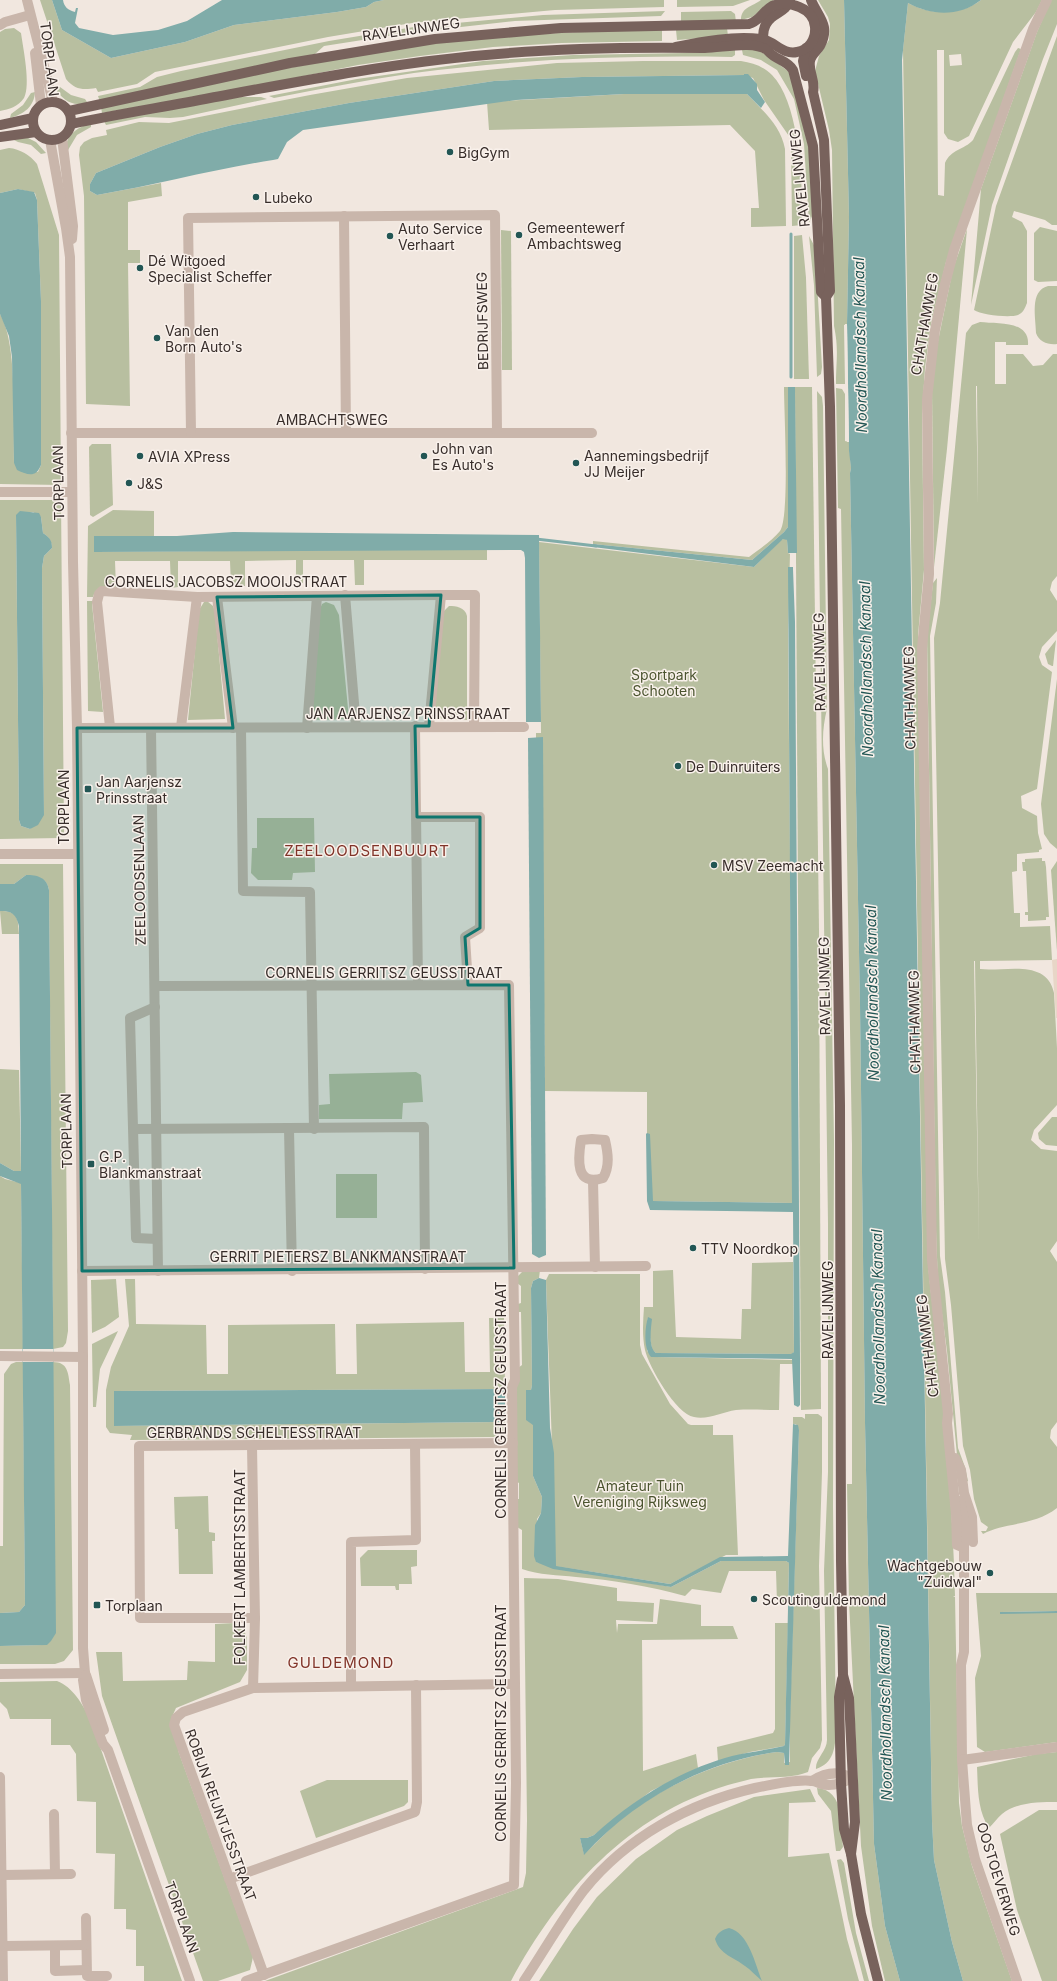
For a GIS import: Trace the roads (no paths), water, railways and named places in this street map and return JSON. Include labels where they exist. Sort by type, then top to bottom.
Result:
[{"type":"main road","points":[[676,47],[706,41],[763,40],[787,52],[799,52],[806,48],[814,39],[816,29],[813,20],[807,12],[802,0]]},
{"type":"main road","name":"RAVELIJNWEG","points":[[811,0],[821,15],[824,29],[822,42],[810,60],[814,86],[813,92],[824,140],[830,291],[826,297],[830,407],[840,1113],[840,1501],[843,1675]]},
{"type":"main road","points":[[767,50],[763,40],[763,32],[768,21],[783,11],[785,2],[807,12]]},
{"type":"main road","name":"RAVELIJNWEG","points":[[69,111],[283,64],[405,43],[492,32],[561,28],[747,25],[756,22],[767,10],[785,2]]},
{"type":"main road","points":[[71,124],[268,87],[450,59],[546,50],[676,47],[706,48],[756,45],[767,50]]},
{"type":"main road","name":"RAVELIJNWEG","points":[[806,48],[803,56],[803,65],[808,88],[813,92]]},
{"type":"main road","name":"RAVELIJNWEG","points":[[767,50],[774,56],[789,64],[794,72],[810,131],[816,188],[821,292],[826,297]]},
{"type":"main road","points":[[53,102],[62,105],[69,111],[71,124],[66,134],[62,138],[50,140],[44,139],[36,132],[33,118],[41,105],[53,102]]},
{"type":"main road","points":[[0,125],[33,118]]},
{"type":"main road","points":[[0,137],[36,132]]},
{"type":"main road","points":[[843,1675],[839,1697],[840,1773],[844,1829],[851,1854],[861,1914],[878,1981]]},
{"type":"main road","points":[[843,1675],[849,1698],[855,1822],[851,1854]]},
{"type":"street","name":"TORPLAAN","points":[[27,0],[53,102]]},
{"type":"street","name":"CHATHAMWEG","points":[[964,1548],[957,1545],[956,1514],[947,1423],[948,1414],[932,1260],[922,648],[928,574],[926,422],[928,384],[939,307],[954,250],[1033,29],[1047,0]]},
{"type":"street","name":"TORPLAAN","points":[[30,15],[41,105]]},
{"type":"street","points":[[0,25],[5,22],[30,15]]},
{"type":"street","name":"TORPLAAN","points":[[62,138],[73,226],[70,257],[71,433],[77,728],[77,854],[83,1356],[83,1648],[85,1673],[89,1679],[108,1744],[108,1750],[190,1981]]},
{"type":"street","name":"TORPLAAN","points":[[50,140],[70,257]]},
{"type":"street","name":"BEDRIJFSWEG","points":[[191,433],[188,218],[495,215],[497,433]]},
{"type":"street","points":[[344,216],[346,433]]},
{"type":"street","name":"AMBACHTSWEG","points":[[71,433],[592,433]]},
{"type":"street","points":[[0,492],[72,492]]},
{"type":"street","name":"CORNELIS JACOBSZ MOOIJSTRAAT","points":[[110,727],[97,602],[99,594],[107,591],[197,597],[475,595],[474,727]]},
{"type":"street","points":[[345,595],[356,727]]},
{"type":"street","points":[[429,726],[441,595]]},
{"type":"street","points":[[307,728],[317,596]]},
{"type":"street","points":[[181,727],[197,597]]},
{"type":"street","points":[[217,597],[237,728],[243,891],[310,892],[314,1129]]},
{"type":"street","points":[[415,726],[418,985]]},
{"type":"street","name":"JAN AARJENSZ PRINSSTRAAT","points":[[77,728],[307,728],[415,726],[524,727]]},
{"type":"street","name":"ZEELOODSENLAAN","points":[[151,728],[158,1271]]},
{"type":"street","points":[[417,817],[480,817],[480,928],[465,937],[468,984]]},
{"type":"street","points":[[0,854],[77,854]]},
{"type":"street","name":"CORNELIS GERRITSZ GEUSSTRAAT","points":[[154,986],[509,985],[514,1268],[513,1443],[516,1826],[514,1884],[246,1981]]},
{"type":"street","points":[[155,1007],[130,1018],[136,1238],[157,1239]]},
{"type":"street","points":[[134,1129],[424,1128],[425,1269]]},
{"type":"street","points":[[289,1129],[292,1271]]},
{"type":"street","points":[[593,1181],[595,1267]]},
{"type":"street","name":"GERRIT PIETERSZ BLANKMANSTRAAT","points":[[82,1271],[292,1271],[646,1266]]},
{"type":"street","points":[[0,1356],[83,1356]]},
{"type":"street","name":"CHATHAMWEG","points":[[948,1414],[951,1423],[958,1493],[964,1516],[964,1652],[961,1665]]},
{"type":"street","name":"GERBRANDS SCHELTESSTRAAT","points":[[255,1618],[140,1618],[139,1446],[513,1443]]},
{"type":"street","points":[[351,1685],[351,1542],[416,1540],[415,1444]]},
{"type":"street","name":"FOLKERT LAMBERTSSTRAAT","points":[[252,1446],[255,1618],[253,1688]]},
{"type":"street","name":"CHATHAMWEG","points":[[955,1458],[961,1470],[964,1493],[972,1517],[973,1542]]},
{"type":"street","name":"OOSTOEVERWEG","points":[[961,1665],[962,1760],[967,1826],[978,1866],[1017,1981]]},
{"type":"street","points":[[0,1674],[85,1673]]},
{"type":"street","name":"ROBIJN REIJNTJESSTRAAT","points":[[264,1975],[174,1725],[176,1718],[183,1712],[253,1688],[351,1685],[515,1684]]},
{"type":"street","points":[[229,1879],[415,1812],[416,1685]]},
{"type":"street","points":[[962,1760],[1057,1747]]},
{"type":"street","points":[[812,1781],[821,1775],[840,1773],[852,1778]]},
{"type":"street","points":[[0,1777],[3,1981]]},
{"type":"street","points":[[524,1981],[585,1890],[600,1873],[635,1842],[675,1816],[721,1797],[773,1785],[812,1781],[821,1784],[841,1784],[852,1778]]},
{"type":"street","points":[[54,1814],[55,1874]]},
{"type":"street","points":[[2,1875],[71,1874]]},
{"type":"street","points":[[86,1918],[87,1976],[108,1976]]},
{"type":"street","points":[[3,1946],[86,1945]]},
{"type":"street","points":[[55,1946],[55,1971],[86,1970]]},
{"type":"water","points":[[52,0],[63,0],[64,5],[67,8],[75,12],[76,8],[78,8],[75,23],[79,28],[113,35],[158,30],[187,21],[222,0],[384,0],[374,2],[366,7],[337,12],[234,25],[185,42],[111,58],[62,30]]},
{"type":"water","name":"Noordhollandsch Kanaal","points":[[844,0],[981,0],[973,6],[955,12],[945,13],[926,10],[908,3],[902,60],[932,1821],[934,1860],[952,1942],[963,1981],[900,1981],[885,1926],[874,1844],[865,1423],[851,468],[849,451],[847,324],[849,217]]},
{"type":"water","points":[[748,74],[757,84],[757,90],[765,102],[761,108],[747,94],[624,94],[516,100],[303,130],[287,142],[278,159],[97,195],[90,191],[90,184],[96,173],[160,147],[197,134],[232,125],[349,103],[494,81],[582,77]]},
{"type":"water","points":[[18,189],[34,192],[37,200],[41,301],[41,465],[34,474],[28,474],[17,470],[14,463],[12,357],[9,336],[0,314],[0,193]]},
{"type":"water","points":[[788,387],[795,387],[797,553],[788,553],[787,540],[783,539],[754,567],[593,547],[593,544],[752,560],[788,527]]},
{"type":"water","points":[[20,511],[39,513],[43,533],[50,539],[52,548],[44,556],[42,568],[44,815],[38,825],[30,829],[21,826],[19,820],[16,515]]},
{"type":"water","points":[[233,532],[539,535],[541,722],[526,722],[525,558],[524,552],[521,550],[94,552],[94,536],[177,536]]},
{"type":"water","points":[[788,567],[793,567],[795,622],[800,1358],[800,1405],[798,1407],[794,1405],[792,1359],[651,1357],[648,1353],[645,1337],[648,1317],[652,1319],[651,1342],[653,1350],[656,1353],[791,1354],[794,1352],[793,1212],[650,1210],[647,1201],[646,1134],[650,1134],[653,1201],[792,1203]]},
{"type":"water","points":[[543,737],[546,1255],[539,1258],[532,1254],[528,738]]},
{"type":"water","points":[[26,875],[41,878],[46,882],[49,890],[56,1633],[47,1645],[0,1646],[0,1613],[19,1612],[25,1605],[21,1184],[0,1176],[0,1163],[14,1171],[21,1171],[19,926],[13,914],[0,911],[0,884],[14,884]]},
{"type":"water","points":[[539,1278],[546,1280],[550,1428],[554,1453],[556,1566],[670,1584],[720,1557],[788,1556],[793,1424],[798,1425],[799,1430],[789,1765],[785,1765],[784,1753],[777,1752],[750,1757],[697,1774],[648,1801],[625,1817],[584,1855],[580,1838],[587,1838],[594,1835],[625,1809],[658,1787],[694,1769],[713,1762],[732,1756],[784,1746],[789,1563],[786,1561],[721,1561],[671,1587],[553,1569],[536,1562],[534,1556],[535,1525],[541,1513],[542,1497],[533,1476],[533,1425],[526,1420],[526,1390],[531,1390],[532,1385],[531,1288],[533,1281]]},
{"type":"water","points":[[505,1389],[505,1422],[114,1426],[114,1391]]},
{"type":"water","points":[[1057,1611],[1057,1613],[1000,1614],[1000,1612]]},
{"type":"water","points":[[729,1928],[736,1931],[746,1942],[754,1958],[762,1981],[741,1963],[720,1949],[715,1939],[719,1933]]},
{"type":"waterway","points":[[791,234],[791,377]]},
{"type":"waterway","points":[[536,539],[596,546]]},
{"type":"place","name":"BigGym","points":[[450,152]]},
{"type":"place","name":"Lubeko","points":[[256,197]]},
{"type":"place","name":"Gemeentewerf Ambachtsweg","points":[[519,235]]},
{"type":"place","name":"Auto Service Verhaart","points":[[390,236]]},
{"type":"place","name":"Dé Witgoed Specialist Scheffer","points":[[140,268]]},
{"type":"place","name":"Van den Born Auto's","points":[[157,338]]},
{"type":"place","name":"AVIA XPress","points":[[140,456]]},
{"type":"place","name":"John van Es Auto's","points":[[424,456]]},
{"type":"place","name":"Aannemingsbedrijf JJ Meijer","points":[[576,463]]},
{"type":"place","name":"J&S","points":[[129,483]]},
{"type":"place","name":"De Duinruiters","points":[[678,766]]},
{"type":"place","name":"Jan Aarjensz Prinsstraat","points":[[88,789]]},
{"type":"place","name":"MSV Zeemacht","points":[[714,865]]},
{"type":"place","name":"G.P. Blankmanstraat","points":[[91,1164]]},
{"type":"place","name":"TTV Noordkop","points":[[693,1248]]},
{"type":"place","name":"Wachtgebouw \"Zuidwal\"","points":[[990,1573]]},
{"type":"place","name":"Scoutinguldemond","points":[[754,1599]]},
{"type":"place","name":"Torplaan","points":[[97,1605]]},
{"type":"district","name":"ZEELOODSENBUURT","points":[[367,850]]},
{"type":"district","name":"GULDEMOND","points":[[341,1662]]},
{"type":"park label","name":"Sportpark Schooten","points":[[664,682]]},
{"type":"park label","name":"Amateur Tuin Vereniging Rijksweg","points":[[640,1494]]}]
